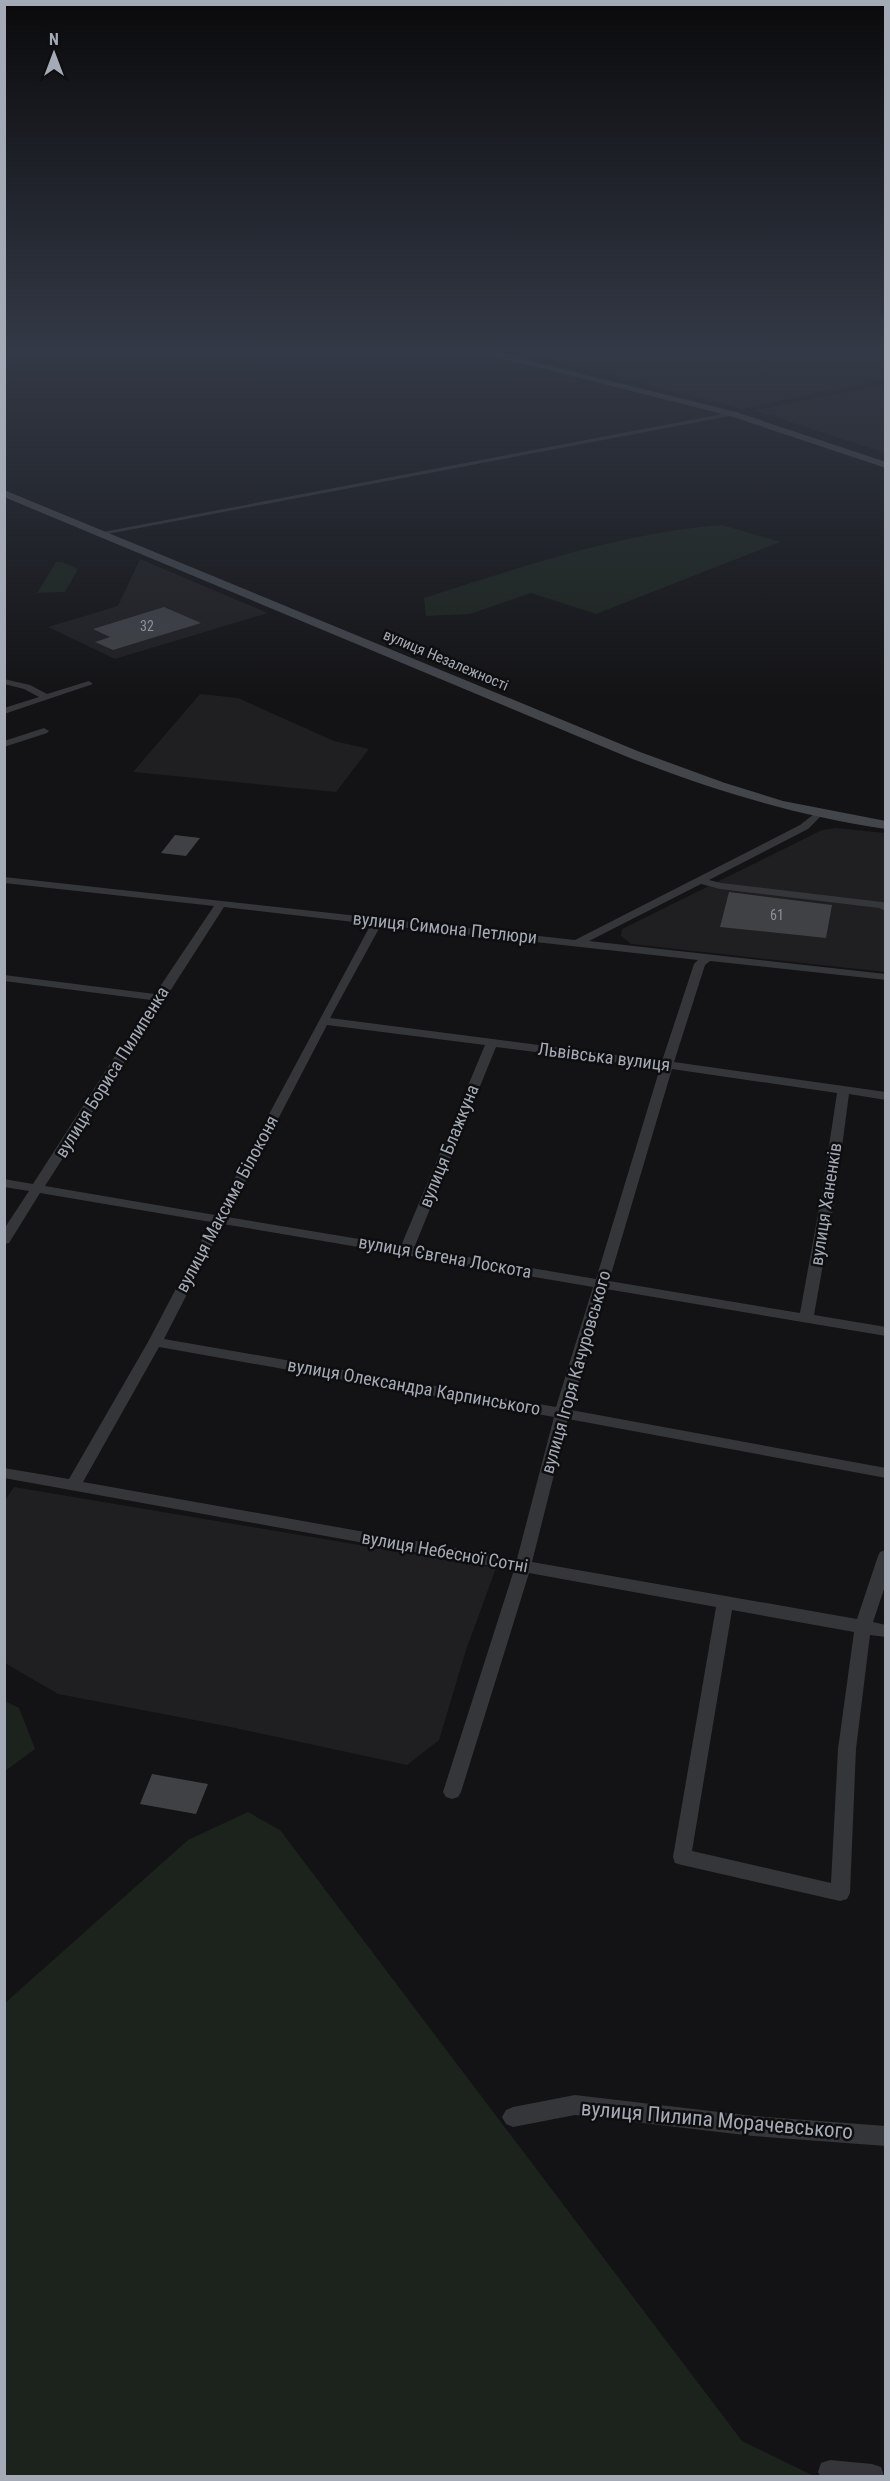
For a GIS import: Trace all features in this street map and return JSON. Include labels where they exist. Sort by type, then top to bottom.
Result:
[{"type":"street","points":[[102,533],[441,468]]},
{"type":"street","name":"вулиця Незалежності","points":[[4,493],[551,722],[757,798],[818,814],[885,825]]},
{"type":"street","points":[[4,681],[27,687],[45,698]]},
{"type":"street","points":[[4,711],[89,684]]},
{"type":"street","points":[[4,744],[44,731]]},
{"type":"street","points":[[577,943],[810,824],[818,814]]},
{"type":"street","name":"вулиця Симона Петлюри","points":[[4,880],[885,977]]},
{"type":"street","points":[[699,880],[720,886],[882,905],[885,908]]},
{"type":"street","name":"вулиця Бориса Пилипенка","points":[[4,1240],[220,905]]},
{"type":"street","name":"вулиця Максима Білоконя","points":[[73,1485],[155,1342],[378,921]]},
{"type":"street","name":"вулиця Ігоря Качуровського","points":[[452,1792],[523,1566],[562,1413],[667,1065],[700,964],[708,957]]},
{"type":"street","points":[[5,979],[158,999]]},
{"type":"street","name":"Львівська вулиця","points":[[323,1021],[667,1065],[885,1096]]},
{"type":"street","name":"вулиця Блажкуна","points":[[406,1250],[492,1042]]},
{"type":"street","name":"вулиця Ханенків","points":[[806,1318],[829,1192],[844,1090]]},
{"type":"street","name":"вулиця Євгена Лоскота","points":[[4,1184],[220,1218],[885,1332]]},
{"type":"street","name":"вулиця Олександра Карпинського","points":[[155,1342],[562,1413],[885,1473]]},
{"type":"street","name":"вулиця Небесної Сотні","points":[[4,1473],[885,1631]]},
{"type":"street","points":[[725,1602],[682,1857],[840,1893],[847,1749],[863,1627],[885,1556]]},
{"type":"street","name":"вулиця Пилипа Морачевського","points":[[513,2118],[574,2105],[753,2126],[885,2136]]},
{"type":"street","points":[[830,2472],[872,2476]]},
{"type":"shaded area","points":[[722,525],[780,542],[596,614],[531,593],[470,614],[426,616],[424,598],[497,575],[608,543],[684,529]]},
{"type":"shaded area","points":[[140,559],[268,613],[115,659],[48,627],[118,606]]},
{"type":"shaded area","points":[[56,562],[62,562],[78,569],[65,592],[37,593]]},
{"type":"shaded area","points":[[200,694],[238,698],[334,741],[369,749],[336,792],[133,772]]},
{"type":"shaded area","points":[[836,828],[885,833],[885,972],[631,944],[621,936],[622,929],[822,830]]},
{"type":"shaded area","points":[[14,1487],[496,1568],[466,1650],[439,1740],[407,1765],[226,1726],[58,1694],[5,1663],[5,1500]]},
{"type":"shaded area","points":[[5,1701],[19,1708],[35,1749],[5,1771]]},
{"type":"shaded area","points":[[248,1812],[280,1830],[742,2441],[814,2476],[5,2476],[5,2003],[188,1840]]},
{"type":"building","points":[[164,607],[201,623],[113,650],[95,642],[110,637],[93,629]]},
{"type":"building","points":[[175,835],[200,838],[186,856],[161,853]]},
{"type":"building","points":[[729,892],[832,905],[826,938],[720,927]]},
{"type":"building","points":[[152,1774],[208,1784],[196,1814],[140,1804]]}]
